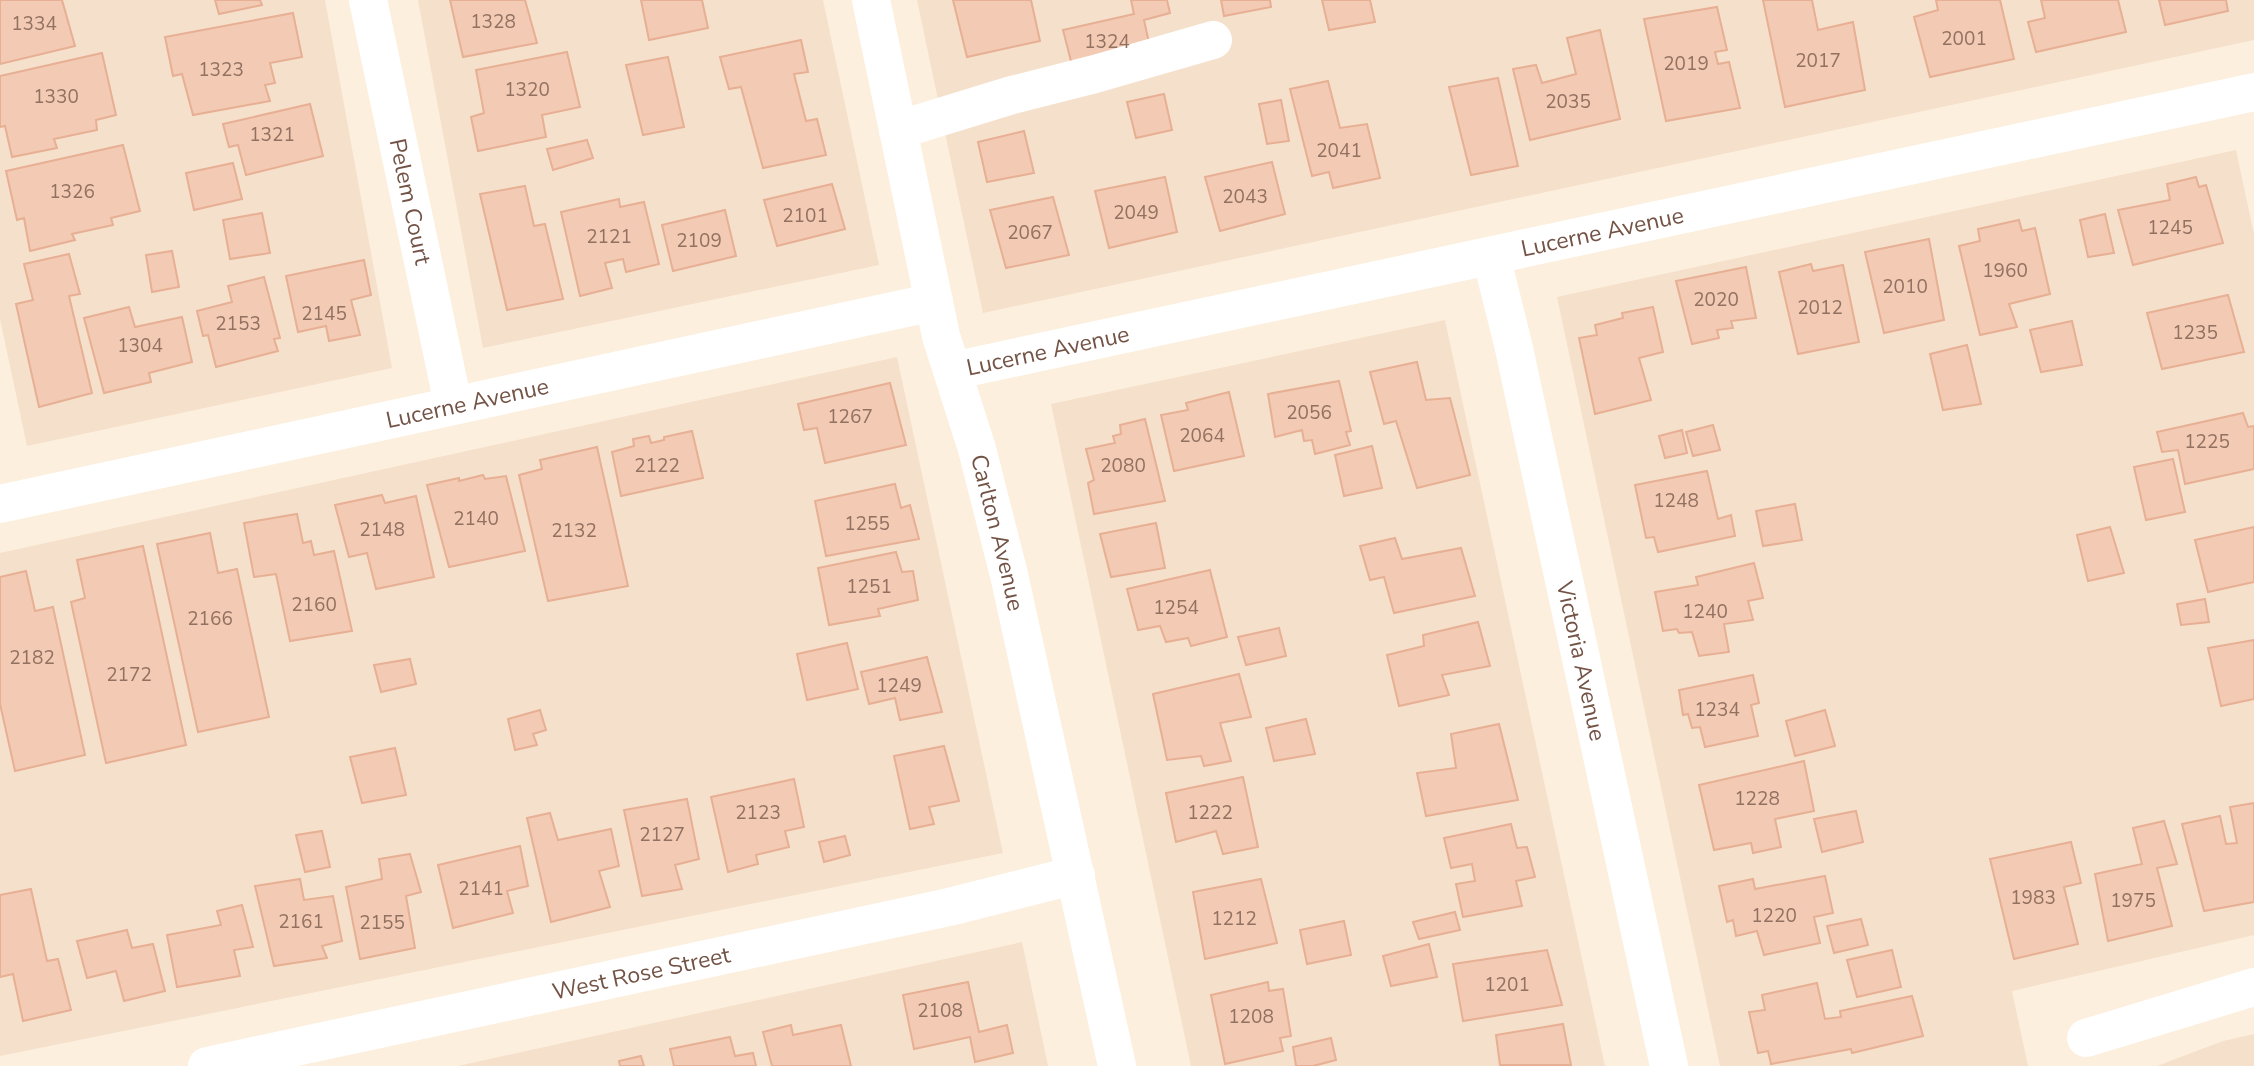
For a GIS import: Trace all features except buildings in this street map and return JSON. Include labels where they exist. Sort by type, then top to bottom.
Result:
[{"type":"street","name":"Pelem Court","points":[[368,0],[453,404]]},
{"type":"street","name":"Carlton Avenue","points":[[871,0],[941,336],[978,449],[1009,575],[1117,1066]]},
{"type":"street","points":[[898,130],[1012,95],[1213,40]]},
{"type":"street","name":"Lucerne Avenue","points":[[952,371],[2254,92]]},
{"type":"street","name":"Victoria Avenue","points":[[1492,256],[1669,1066]]},
{"type":"street","name":"Lucerne Avenue","points":[[0,503],[934,302]]},
{"type":"street","name":"West Rose Street","points":[[207,1066],[936,910],[1076,875]]},
{"type":"street","points":[[2086,1038],[2254,987]]},
{"type":"shaded area","points":[[0,0],[325,0],[392,368],[27,446],[0,319]]},
{"type":"shaded area","points":[[418,0],[823,0],[879,265],[483,348]]},
{"type":"shaded area","points":[[917,0],[2254,0],[2254,40],[983,313]]},
{"type":"shaded area","points":[[2236,150],[2254,234],[2254,935],[2012,991],[2028,1066],[1720,1066],[1557,297]]},
{"type":"shaded area","points":[[1445,320],[1605,1066],[1191,1066],[1051,404]]},
{"type":"shaded area","points":[[897,357],[1003,853],[0,1056],[0,553]]},
{"type":"shaded area","points":[[1022,942],[1048,1066],[458,1066]]},
{"type":"shaded area","points":[[2254,1034],[2254,1066],[2157,1066],[2223,1041]]}]
